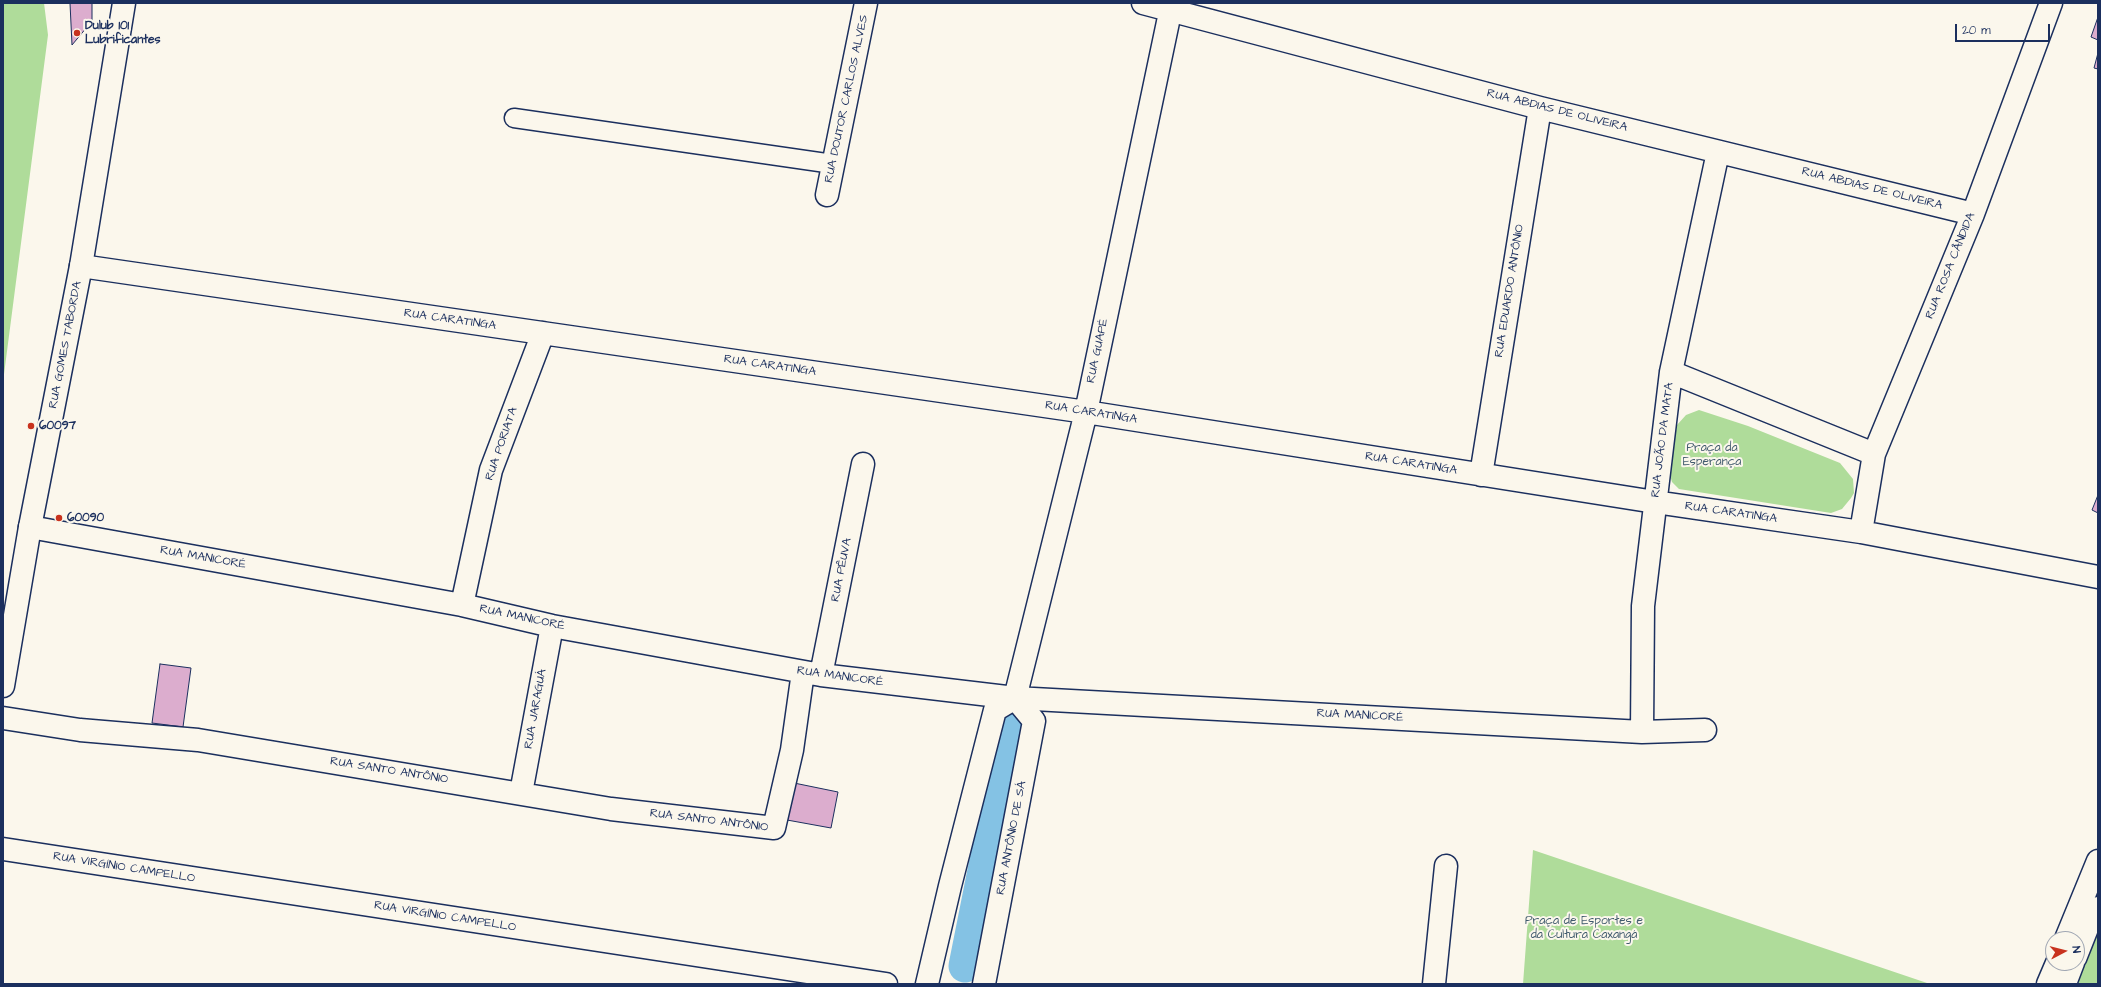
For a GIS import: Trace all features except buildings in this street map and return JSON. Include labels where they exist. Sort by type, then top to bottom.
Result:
[{"type":"street","name":"RUA GOMES TABORDA","points":[[3,686],[30,527],[81,266],[124,3]]},
{"type":"street","name":"RUA DOUTOR CARLOS ALVES","points":[[827,195],[866,3]]},
{"type":"street","name":"RUA ABDIAS DE OLIVEIRA","points":[[1143,3],[1171,6],[1540,108],[1973,214]]},
{"type":"street","name":"RUA ROSA CÂNDIDA","points":[[1862,532],[1874,454],[1973,214],[2051,3]]},
{"type":"street","name":"RUA GUAPÉ","points":[[1015,698],[1086,412],[1171,6]]},
{"type":"street","name":"RUA EDUARDO ANTÔNIO","points":[[1481,475],[1540,108]]},
{"type":"street","name":"RUA JOÃO DA MATA","points":[[1642,732],[1643,606],[1671,372],[1718,152]]},
{"type":"street","name":"RUA CARATINGA","points":[[81,266],[1086,412],[1655,502],[1862,532],[2098,577]]},
{"type":"street","name":"RUA PORIATA","points":[[462,605],[491,470],[543,333]]},
{"type":"street","points":[[1671,372],[1874,454]]},
{"type":"street","name":"RUA PÊUVA","points":[[774,828],[863,464]]},
{"type":"street","name":"RUA MANICORÉ","points":[[30,527],[462,605],[552,626],[812,674],[1015,698],[1642,732],[1705,730]]},
{"type":"street","name":"RUA JARAGUÁ","points":[[521,793],[552,626]]},
{"type":"street","points":[[927,984],[950,886],[996,710],[1015,698]]},
{"type":"street","name":"RUA ANTÔNIO DE SÁ","points":[[984,984],[1034,721],[1015,698]]},
{"type":"street","name":"RUA SANTO ANTÔNIO","points":[[3,718],[80,730],[198,740],[611,809],[774,828]]},
{"type":"street","name":"RUA VIRGÍNIO CAMPELLO","points":[[3,849],[886,984]]},
{"type":"street","points":[[2069,931],[2098,861]]},
{"type":"street","points":[[1434,984],[1446,866]]},
{"type":"street","points":[[2048,984],[2054,971]]},
{"type":"lane","points":[[514,118],[833,164]]},
{"type":"lane","points":[[2085,939],[2098,906]]},
{"type":"lane","points":[[2067,984],[2072,971]]},
{"type":"green space","points":[[3,3],[44,3],[48,35],[3,382]]},
{"type":"green space","name":"Praça da Esperança","points":[[1699,410],[1748,426],[1840,463],[1853,479],[1854,493],[1842,509],[1831,513],[1679,489],[1672,482],[1669,472],[1677,425],[1686,415]]},
{"type":"green space","name":"Praça de Esportes e da Cultura Caxangá","points":[[1533,850],[1930,984],[1523,984]]},
{"type":"green space","points":[[2098,927],[2098,984],[2075,984],[2080,971],[2085,971],[2085,959]]},
{"type":"waterway","points":[[965,966],[1012,730]]},
{"type":"place","name":"Dulub 101 Lubrificantes","points":[[77,33]]},
{"type":"place","name":"60097","points":[[31,426]]},
{"type":"place","name":"60090","points":[[59,518]]}]
